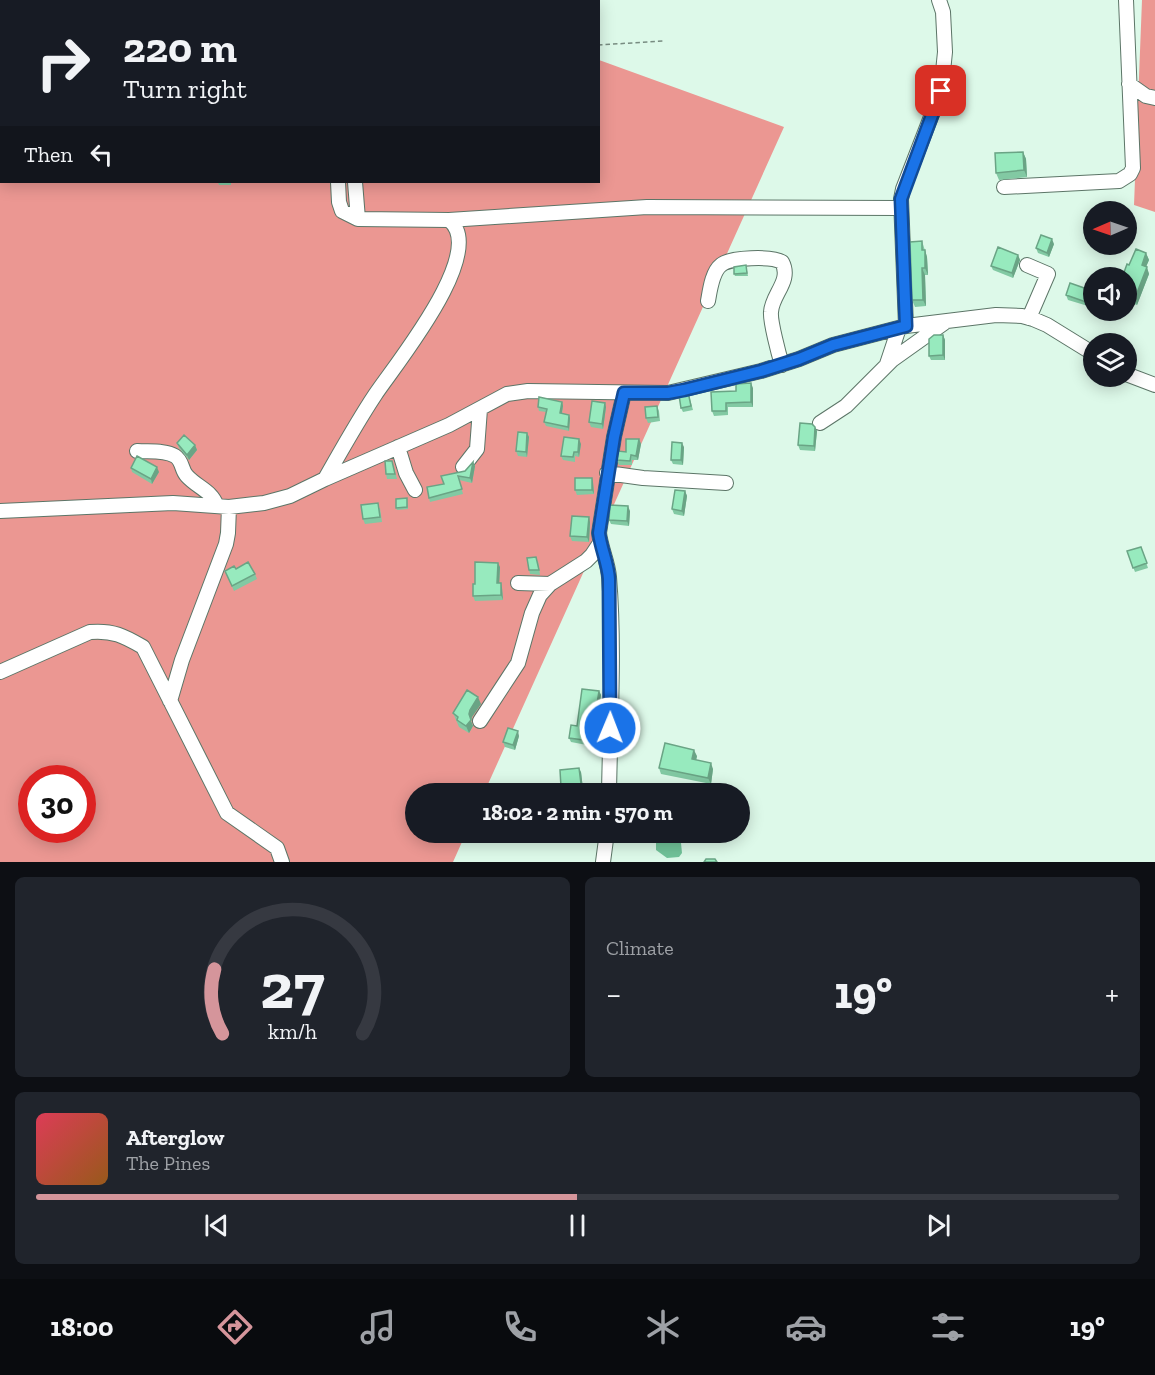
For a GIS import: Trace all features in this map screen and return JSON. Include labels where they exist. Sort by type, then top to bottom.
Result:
[{"type":"street","points":[[887,364],[903,327],[900,208],[903,189],[941,91],[945,52],[939,0]]},
{"type":"street","points":[[1004,187],[1113,182],[1125,178],[1133,168],[1126,0]]},
{"type":"street","points":[[1130,84],[1146,96],[1155,98]]},
{"type":"street","points":[[338,183],[342,211],[358,219],[449,220],[647,207],[900,208]]},
{"type":"street","points":[[355,183],[358,219]]},
{"type":"street","points":[[325,479],[359,420],[447,285],[460,244],[459,231],[449,220]]},
{"type":"street","points":[[708,301],[715,275],[720,266],[729,261],[767,259],[782,262],[785,278],[772,303],[771,315],[782,365]]},
{"type":"street","points":[[1027,265],[1048,274],[1029,318]]},
{"type":"street","points":[[0,511],[173,503],[223,507],[264,503],[290,496],[449,425],[507,394],[528,391],[668,393],[782,365],[833,345],[903,327],[996,315],[1029,318],[1047,325],[1083,347]]},
{"type":"street","points":[[820,423],[846,406],[887,364],[946,321]]},
{"type":"street","points":[[1137,378],[1155,385]]},
{"type":"street","points":[[609,783],[610,599],[608,563],[600,543],[600,523],[624,393]]},
{"type":"street","points":[[463,466],[477,449],[480,409]]},
{"type":"street","points":[[398,447],[406,473],[415,490]]},
{"type":"street","points":[[137,451],[171,454],[176,457],[182,463],[185,473],[223,507],[227,538],[234,557]]},
{"type":"street","points":[[608,473],[643,478],[726,483]]},
{"type":"street","points":[[170,701],[182,660],[227,538]]},
{"type":"street","points":[[480,721],[518,663],[536,602],[550,584],[577,568],[592,555],[600,543]]},
{"type":"street","points":[[518,583],[550,584]]},
{"type":"street","points":[[0,672],[90,632],[105,631],[123,636],[143,647],[227,813],[277,848],[282,862]]},
{"type":"street","points":[[603,862],[606,843]]},
{"type":"path","points":[[600,45],[664,42]]},
{"type":"shaded area","points":[[1142,0],[1155,0],[1155,212],[1137,206],[1137,201],[1134,201]]},
{"type":"shaded area","points":[[600,60],[784,127],[489,783],[405,783],[405,843],[462,843],[453,862],[0,862],[0,183],[600,183]]},
{"type":"shaded area","points":[[656,843],[681,843],[682,853],[679,857],[667,858],[656,850]]},
{"type":"building","points":[[1023,152],[1024,170],[996,173],[995,153]]},
{"type":"building","points":[[1041,235],[1052,239],[1047,253],[1036,248]]},
{"type":"building","points":[[922,241],[922,250],[925,250],[925,268],[922,268],[923,300],[912,300],[910,242]]},
{"type":"building","points":[[998,247],[1018,255],[1012,273],[991,266]]},
{"type":"building","points":[[1137,249],[1146,253],[1142,265],[1147,267],[1137,293],[1137,267],[1126,267],[1127,264],[1129,265],[1133,255],[1137,255]]},
{"type":"building","points":[[746,265],[747,273],[734,274],[734,267]]},
{"type":"building","points":[[1070,283],[1083,288],[1083,301],[1066,295]]},
{"type":"building","points":[[934,335],[943,335],[943,355],[929,356],[929,339]]},
{"type":"building","points":[[751,383],[751,402],[726,403],[726,411],[712,411],[711,392],[736,391],[736,384]]},
{"type":"building","points":[[688,392],[691,406],[681,408],[679,395]]},
{"type":"building","points":[[539,397],[562,402],[560,413],[569,415],[568,427],[544,422],[547,409],[538,407]]},
{"type":"building","points":[[592,401],[605,403],[602,424],[589,422]]},
{"type":"building","points":[[657,406],[658,417],[646,418],[645,407]]},
{"type":"building","points":[[800,423],[812,424],[815,427],[814,446],[798,445]]},
{"type":"building","points":[[518,432],[527,433],[526,452],[516,451]]},
{"type":"building","points":[[184,435],[195,445],[187,455],[177,443]]},
{"type":"building","points":[[564,437],[579,439],[578,452],[574,452],[573,457],[561,456]]},
{"type":"building","points":[[626,439],[639,439],[636,456],[631,455],[630,461],[617,460],[618,451],[626,452]]},
{"type":"building","points":[[672,442],[682,443],[681,460],[671,460]]},
{"type":"building","points":[[137,456],[157,467],[151,479],[131,468]]},
{"type":"building","points":[[385,461],[392,461],[395,474],[386,474]]},
{"type":"building","points":[[473,462],[470,478],[458,476],[462,489],[429,498],[427,487],[444,484],[441,476],[465,471]]},
{"type":"building","points":[[575,478],[592,478],[592,490],[575,490]]},
{"type":"building","points":[[675,490],[685,491],[682,511],[672,509]]},
{"type":"building","points":[[407,498],[407,507],[396,508],[396,499]]},
{"type":"building","points":[[378,503],[380,517],[363,519],[361,505]]},
{"type":"building","points":[[610,505],[628,506],[627,521],[609,520]]},
{"type":"building","points":[[572,516],[589,517],[587,537],[570,536]]},
{"type":"building","points":[[1141,547],[1147,563],[1133,568],[1127,551]]},
{"type":"building","points":[[536,557],[539,570],[529,570],[527,558]]},
{"type":"building","points":[[248,562],[255,574],[232,586],[225,571],[234,566],[236,569]]},
{"type":"building","points":[[475,562],[498,563],[497,583],[501,583],[501,595],[473,596]]},
{"type":"building","points":[[582,689],[599,691],[591,741],[569,738],[571,725],[577,726]]},
{"type":"building","points":[[467,690],[478,697],[470,710],[471,720],[466,726],[457,720],[458,717],[453,713]]},
{"type":"building","points":[[508,728],[518,731],[513,745],[503,742]]},
{"type":"building","points":[[665,743],[694,750],[692,759],[711,763],[708,778],[659,768]]},
{"type":"building","points":[[579,768],[581,783],[561,783],[560,770]]},
{"type":"building","points":[[706,859],[715,859],[717,862],[704,862]]},
{"type":"route","points":[[610,728],[609,579],[608,563],[600,543],[599,533],[614,437],[624,393],[668,393],[684,390],[761,371],[833,345],[906,326],[901,199],[941,91]]}]
